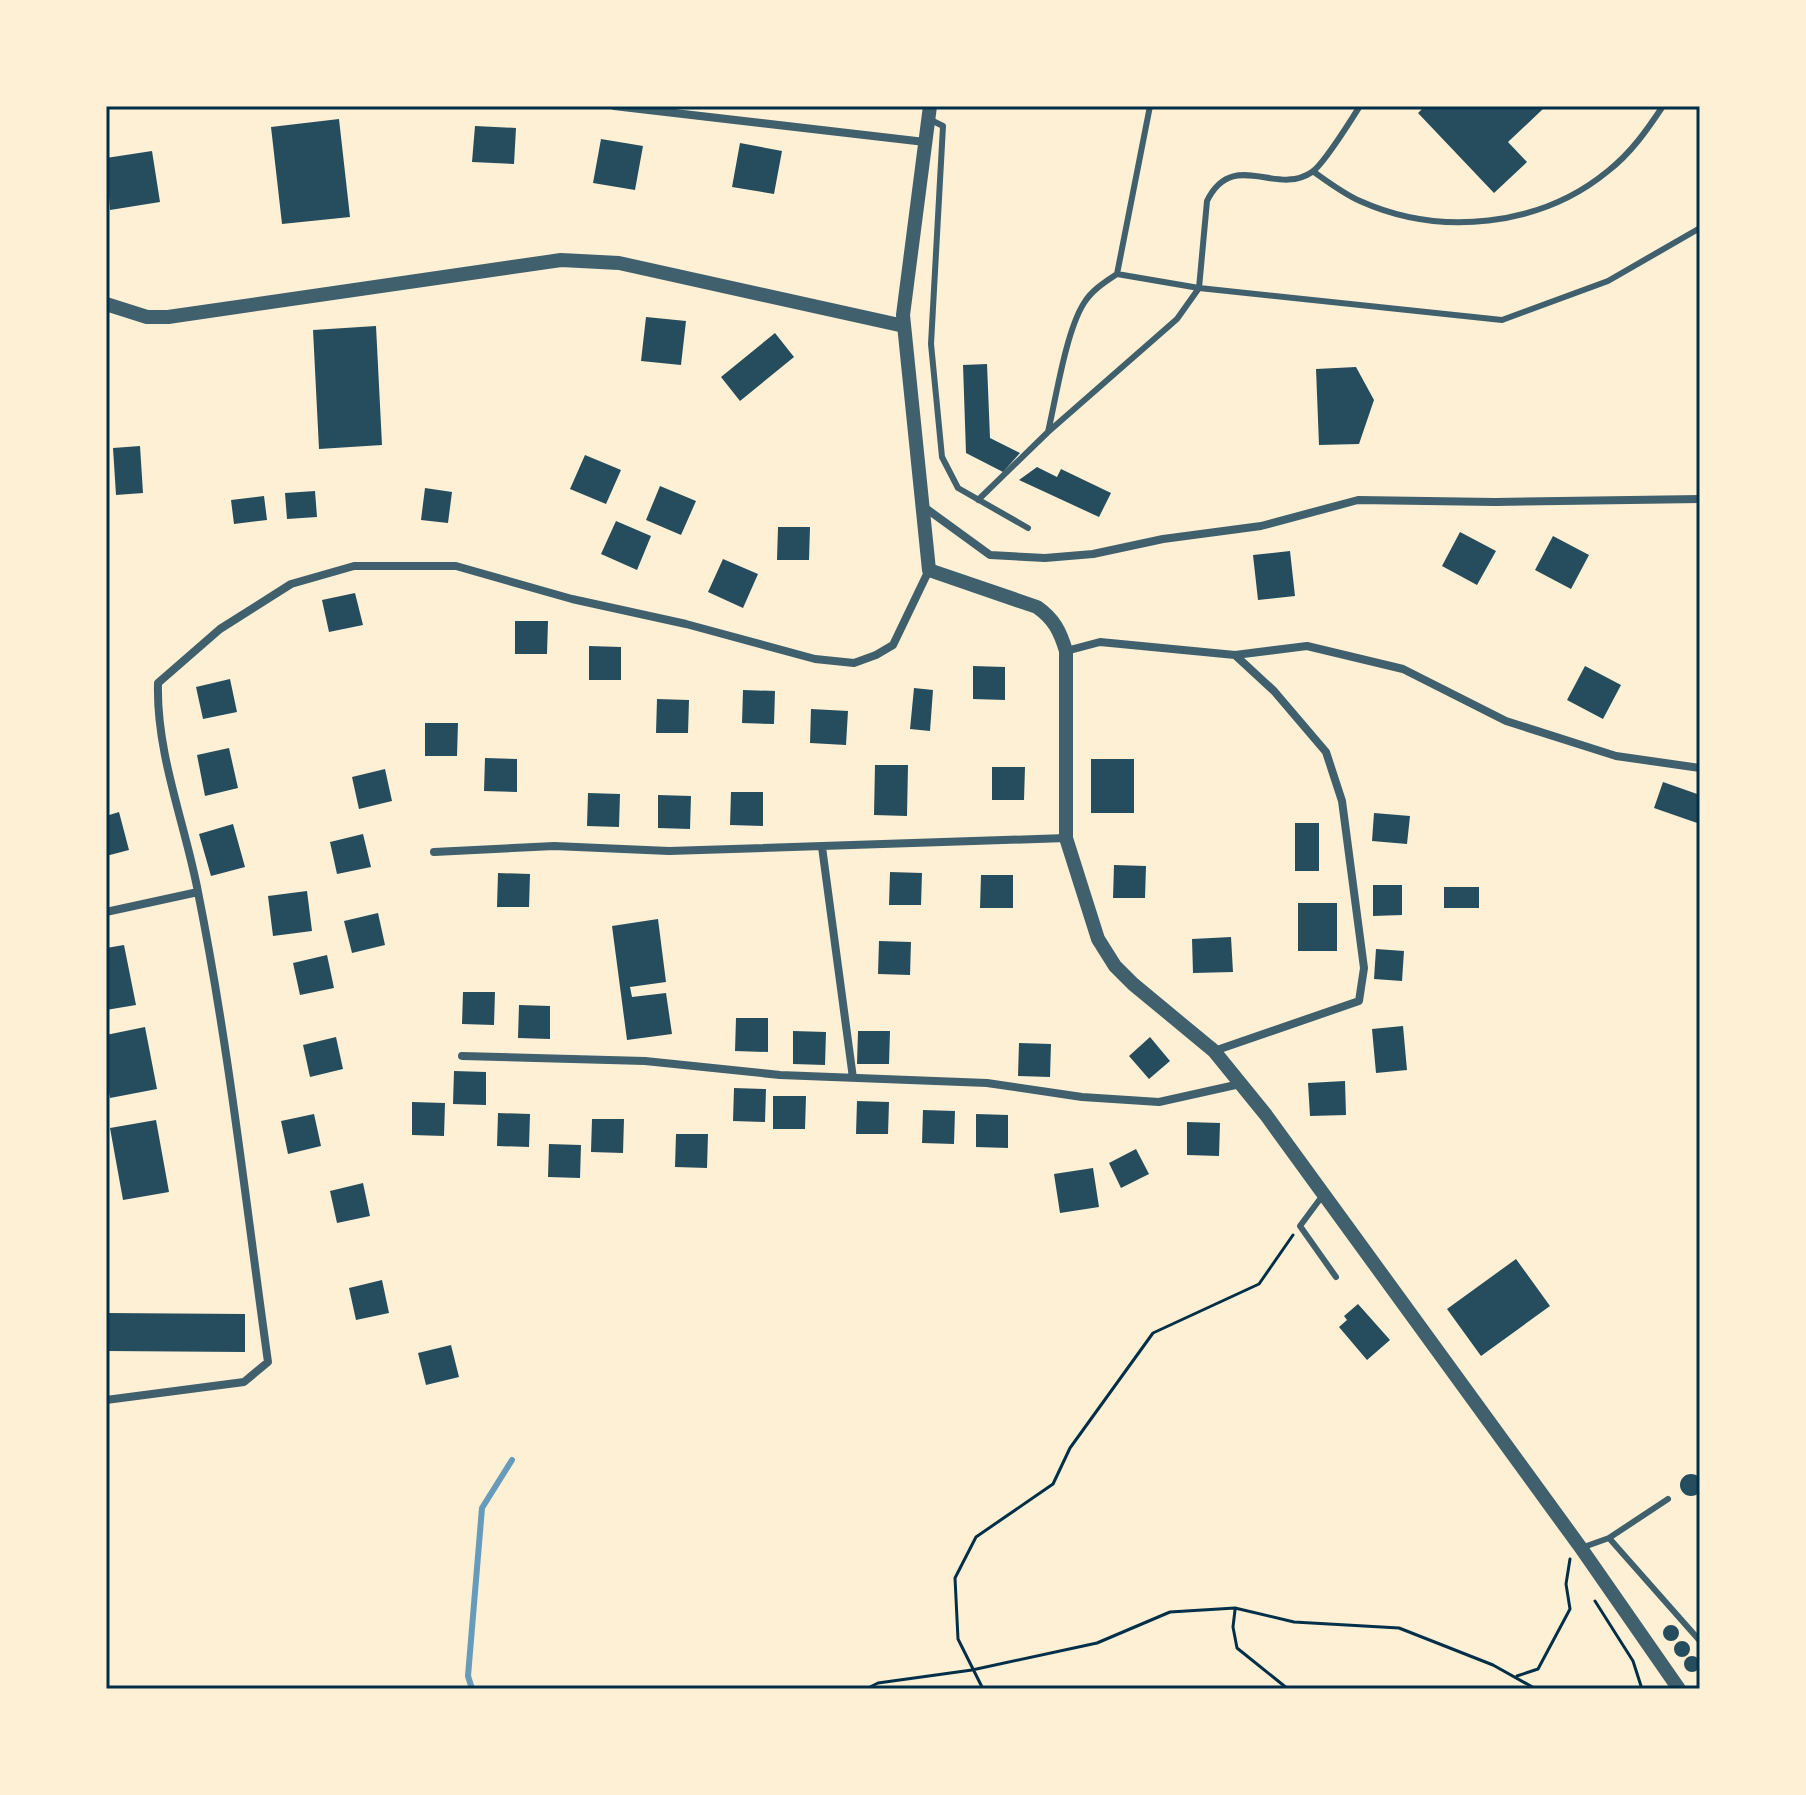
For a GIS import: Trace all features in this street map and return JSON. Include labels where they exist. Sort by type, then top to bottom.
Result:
[{"type":"street","points":[[614,106],[925,142]]},
{"type":"street","points":[[106,1400],[244,1382],[268,1362],[227,1070],[198,892],[157,716],[158,683],[220,629],[291,584],[354,566],[456,566],[572,599],[686,624],[815,659],[854,663],[893,645],[929,570],[904,326],[928,112]]},
{"type":"street","points":[[106,304],[147,317],[168,317],[561,260],[619,263],[904,326]]},
{"type":"street","points":[[924,507],[990,555],[1045,558],[1093,554],[1163,539],[1261,526],[1358,500],[1511,502],[1700,499]]},
{"type":"street","points":[[929,570],[1037,607],[1059,629],[1066,651],[1066,838],[1098,939],[1106,954],[1133,984],[1214,1051],[1266,1115],[1581,1548],[1679,1689]]},
{"type":"street","points":[[1066,651],[1100,642],[1235,655],[1307,646],[1403,669],[1506,721],[1616,756],[1700,768]]},
{"type":"street","points":[[1214,1051],[1359,1001],[1364,968],[1342,801],[1326,752],[1274,691],[1235,655]]},
{"type":"street","points":[[434,852],[554,846],[669,851],[1066,838]]},
{"type":"street","points":[[822,847],[853,1078]]},
{"type":"street","points":[[106,912],[198,892]]},
{"type":"street","points":[[462,1056],[645,1061],[780,1075],[987,1083],[1082,1097],[1159,1102],[1240,1084]]},
{"type":"lane","points":[[1117,274],[1150,106]]},
{"type":"lane","points":[[978,500],[1048,432],[1177,319],[1199,288],[1207,201],[1224,177],[1294,180],[1314,172],[1360,106]]},
{"type":"lane","points":[[1314,172],[1360,201],[1402,214],[1445,222],[1489,222],[1532,213],[1572,196],[1608,171],[1640,141],[1663,106]]},
{"type":"lane","points":[[928,112],[943,126],[931,344],[942,457],[958,488],[1028,528]]},
{"type":"lane","points":[[1048,432],[1075,321],[1095,289],[1117,274],[1199,288],[1502,320],[1608,281],[1700,228]]},
{"type":"lane","points":[[1323,1195],[1300,1226],[1336,1277]]},
{"type":"lane","points":[[1581,1548],[1609,1538],[1668,1499]]},
{"type":"lane","points":[[1609,1538],[1700,1641]]},
{"type":"path","points":[[983,1689],[958,1639],[955,1578],[976,1537],[1053,1484],[1070,1448],[1153,1333],[1259,1284],[1300,1226]]},
{"type":"path","points":[[1515,1677],[1538,1669],[1570,1609],[1566,1584],[1570,1559],[1581,1548]]},
{"type":"path","points":[[1235,1608],[1233,1627],[1237,1648],[1288,1689]]},
{"type":"path","points":[[866,1689],[878,1683],[972,1670],[1097,1643],[1170,1612],[1235,1608],[1294,1622],[1399,1628],[1493,1665],[1536,1689]]},
{"type":"building","points":[[1425,106],[1544,108],[1508,142],[1527,162],[1494,193],[1418,113]]},
{"type":"building","points":[[339,119],[350,217],[282,224],[271,127]]},
{"type":"building","points":[[475,126],[516,128],[514,164],[472,162]]},
{"type":"building","points":[[601,139],[643,146],[635,190],[593,183]]},
{"type":"building","points":[[740,143],[782,151],[774,194],[732,187]]},
{"type":"building","points":[[152,151],[160,202],[110,210],[106,158]]},
{"type":"building","points":[[646,317],[686,321],[681,365],[641,361]]},
{"type":"building","points":[[376,326],[382,445],[319,449],[313,330]]},
{"type":"building","points":[[775,333],[794,357],[740,401],[721,377]]},
{"type":"building","points":[[987,364],[990,438],[1020,453],[1003,472],[966,453],[963,365]]},
{"type":"building","points":[[1356,367],[1374,400],[1359,444],[1319,445],[1316,369]]},
{"type":"building","points":[[140,446],[143,493],[116,495],[113,448]]},
{"type":"building","points":[[585,455],[621,470],[606,504],[570,489]]},
{"type":"building","points":[[1037,467],[1057,477],[1061,469],[1111,493],[1099,517],[1019,480]]},
{"type":"building","points":[[660,486],[696,501],[681,535],[646,520]]},
{"type":"building","points":[[425,488],[452,492],[448,523],[421,520]]},
{"type":"building","points":[[315,491],[317,517],[287,519],[285,493]]},
{"type":"building","points":[[264,496],[267,520],[234,524],[231,500]]},
{"type":"building","points":[[616,521],[651,536],[637,570],[601,554]]},
{"type":"building","points":[[778,527],[810,527],[809,560],[777,560]]},
{"type":"building","points":[[1460,532],[1496,551],[1477,585],[1442,566]]},
{"type":"building","points":[[1553,536],[1589,555],[1571,589],[1535,570]]},
{"type":"building","points":[[1290,551],[1295,596],[1258,600],[1253,555]]},
{"type":"building","points":[[723,559],[758,574],[743,608],[708,592]]},
{"type":"building","points":[[355,593],[363,625],[329,632],[322,600]]},
{"type":"building","points":[[515,621],[548,621],[547,654],[515,654]]},
{"type":"building","points":[[589,646],[621,647],[621,680],[589,680]]},
{"type":"building","points":[[973,666],[1005,667],[1005,700],[973,699]]},
{"type":"building","points":[[1585,666],[1621,685],[1603,719],[1567,700]]},
{"type":"building","points":[[230,679],[237,712],[203,719],[196,687]]},
{"type":"building","points":[[914,688],[933,690],[930,731],[910,729]]},
{"type":"building","points":[[743,690],[775,691],[774,724],[742,723]]},
{"type":"building","points":[[657,699],[689,700],[688,733],[656,733]]},
{"type":"building","points":[[811,709],[848,711],[846,745],[810,743]]},
{"type":"building","points":[[425,723],[458,723],[457,756],[425,756]]},
{"type":"building","points":[[229,748],[238,788],[205,796],[197,755]]},
{"type":"building","points":[[485,758],[517,759],[517,792],[484,791]]},
{"type":"building","points":[[1091,759],[1134,759],[1134,813],[1091,813]]},
{"type":"building","points":[[875,765],[908,765],[907,816],[874,815]]},
{"type":"building","points":[[992,767],[1025,767],[1024,800],[992,800]]},
{"type":"building","points":[[385,769],[392,801],[359,809],[352,777]]},
{"type":"building","points":[[1663,782],[1700,795],[1700,824],[1654,808]]},
{"type":"building","points":[[731,792],[763,792],[763,826],[730,825]]},
{"type":"building","points":[[588,793],[620,794],[619,827],[587,826]]},
{"type":"building","points":[[658,795],[691,796],[690,829],[658,828]]},
{"type":"building","points":[[119,812],[129,850],[106,856],[106,816]]},
{"type":"building","points":[[1374,813],[1410,816],[1407,844],[1372,841]]},
{"type":"building","points":[[1295,823],[1319,823],[1319,871],[1295,871]]},
{"type":"building","points":[[233,824],[245,867],[211,876],[199,834]]},
{"type":"building","points":[[363,834],[371,867],[337,874],[330,842]]},
{"type":"building","points":[[1114,865],[1146,866],[1145,898],[1113,898]]},
{"type":"building","points":[[890,872],[922,873],[921,905],[889,905]]},
{"type":"building","points":[[498,873],[530,874],[529,907],[497,907]]},
{"type":"building","points":[[981,875],[1013,875],[1013,908],[980,908]]},
{"type":"building","points":[[1373,885],[1402,885],[1402,915],[1373,916]]},
{"type":"building","points":[[1444,887],[1479,887],[1479,908],[1444,908]]},
{"type":"building","points":[[307,891],[312,931],[273,936],[268,896]]},
{"type":"building","points":[[1298,903],[1337,903],[1337,951],[1298,951]]},
{"type":"building","points":[[378,913],[385,945],[352,953],[344,921]]},
{"type":"building","points":[[658,919],[666,982],[630,987],[632,997],[666,993],[672,1034],[627,1040],[612,926]]},
{"type":"building","points":[[1231,937],[1233,972],[1193,973],[1192,939]]},
{"type":"building","points":[[879,941],[911,942],[910,975],[878,974]]},
{"type":"building","points":[[124,945],[136,1005],[106,1010],[106,948]]},
{"type":"building","points":[[1376,949],[1404,951],[1402,981],[1374,979]]},
{"type":"building","points":[[327,955],[334,988],[300,995],[293,963]]},
{"type":"building","points":[[463,992],[495,992],[494,1025],[462,1024]]},
{"type":"building","points":[[519,1005],[550,1006],[550,1039],[518,1038]]},
{"type":"building","points":[[736,1018],[768,1018],[768,1052],[735,1051]]},
{"type":"building","points":[[1403,1026],[1407,1070],[1376,1073],[1372,1029]]},
{"type":"building","points":[[145,1027],[157,1089],[110,1098],[106,1076],[106,1035]]},
{"type":"building","points":[[793,1031],[826,1032],[825,1065],[793,1064]]},
{"type":"building","points":[[858,1031],[890,1031],[889,1064],[857,1064]]},
{"type":"building","points":[[336,1037],[343,1069],[310,1077],[303,1045]]},
{"type":"building","points":[[1150,1037],[1170,1061],[1149,1079],[1129,1056]]},
{"type":"building","points":[[1019,1043],[1051,1044],[1050,1077],[1018,1076]]},
{"type":"building","points":[[454,1071],[486,1072],[486,1105],[453,1104]]},
{"type":"building","points":[[1345,1081],[1346,1115],[1310,1116],[1308,1083]]},
{"type":"building","points":[[734,1088],[766,1089],[765,1122],[733,1121]]},
{"type":"building","points":[[773,1096],[806,1096],[805,1129],[773,1129]]},
{"type":"building","points":[[857,1101],[889,1102],[888,1134],[856,1134]]},
{"type":"building","points":[[412,1102],[445,1103],[444,1136],[412,1135]]},
{"type":"building","points":[[923,1110],[955,1111],[954,1144],[922,1143]]},
{"type":"building","points":[[498,1113],[530,1114],[529,1147],[497,1146]]},
{"type":"building","points":[[314,1114],[321,1146],[288,1154],[281,1121]]},
{"type":"building","points":[[976,1114],[1008,1115],[1008,1148],[976,1147]]},
{"type":"building","points":[[592,1119],[624,1119],[623,1153],[591,1152]]},
{"type":"building","points":[[156,1120],[169,1192],[123,1200],[110,1128]]},
{"type":"building","points":[[1187,1122],[1220,1123],[1219,1156],[1187,1155]]},
{"type":"building","points":[[676,1134],[708,1134],[707,1168],[675,1167]]},
{"type":"building","points":[[549,1144],[581,1145],[580,1178],[548,1177]]},
{"type":"building","points":[[1136,1149],[1149,1174],[1121,1188],[1109,1163]]},
{"type":"building","points":[[1093,1168],[1099,1207],[1060,1213],[1054,1174]]},
{"type":"building","points":[[363,1183],[370,1216],[337,1223],[330,1191]]},
{"type":"building","points":[[1516,1259],[1550,1306],[1481,1356],[1447,1309]]},
{"type":"building","points":[[382,1280],[389,1313],[356,1320],[349,1288]]},
{"type":"building","points":[[1358,1304],[1390,1340],[1367,1360],[1339,1327],[1347,1320],[1344,1316]]},
{"type":"building","points":[[106,1313],[245,1314],[245,1352],[106,1351]]},
{"type":"building","points":[[451,1345],[459,1377],[426,1385],[418,1353]]},
{"type":"building","points":[[1691,1474],[1699,1477],[1702,1485],[1699,1493],[1691,1496],[1683,1493],[1680,1485],[1683,1477]]},
{"type":"building","points":[[1671,1625],[1679,1633],[1671,1641],[1663,1633]]},
{"type":"building","points":[[1682,1641],[1690,1649],[1682,1657],[1674,1649]]},
{"type":"building","points":[[1692,1656],[1700,1664],[1692,1672],[1684,1664]]},
{"type":"waterway","points":[[472,1689],[468,1676],[482,1508],[512,1460]]}]
